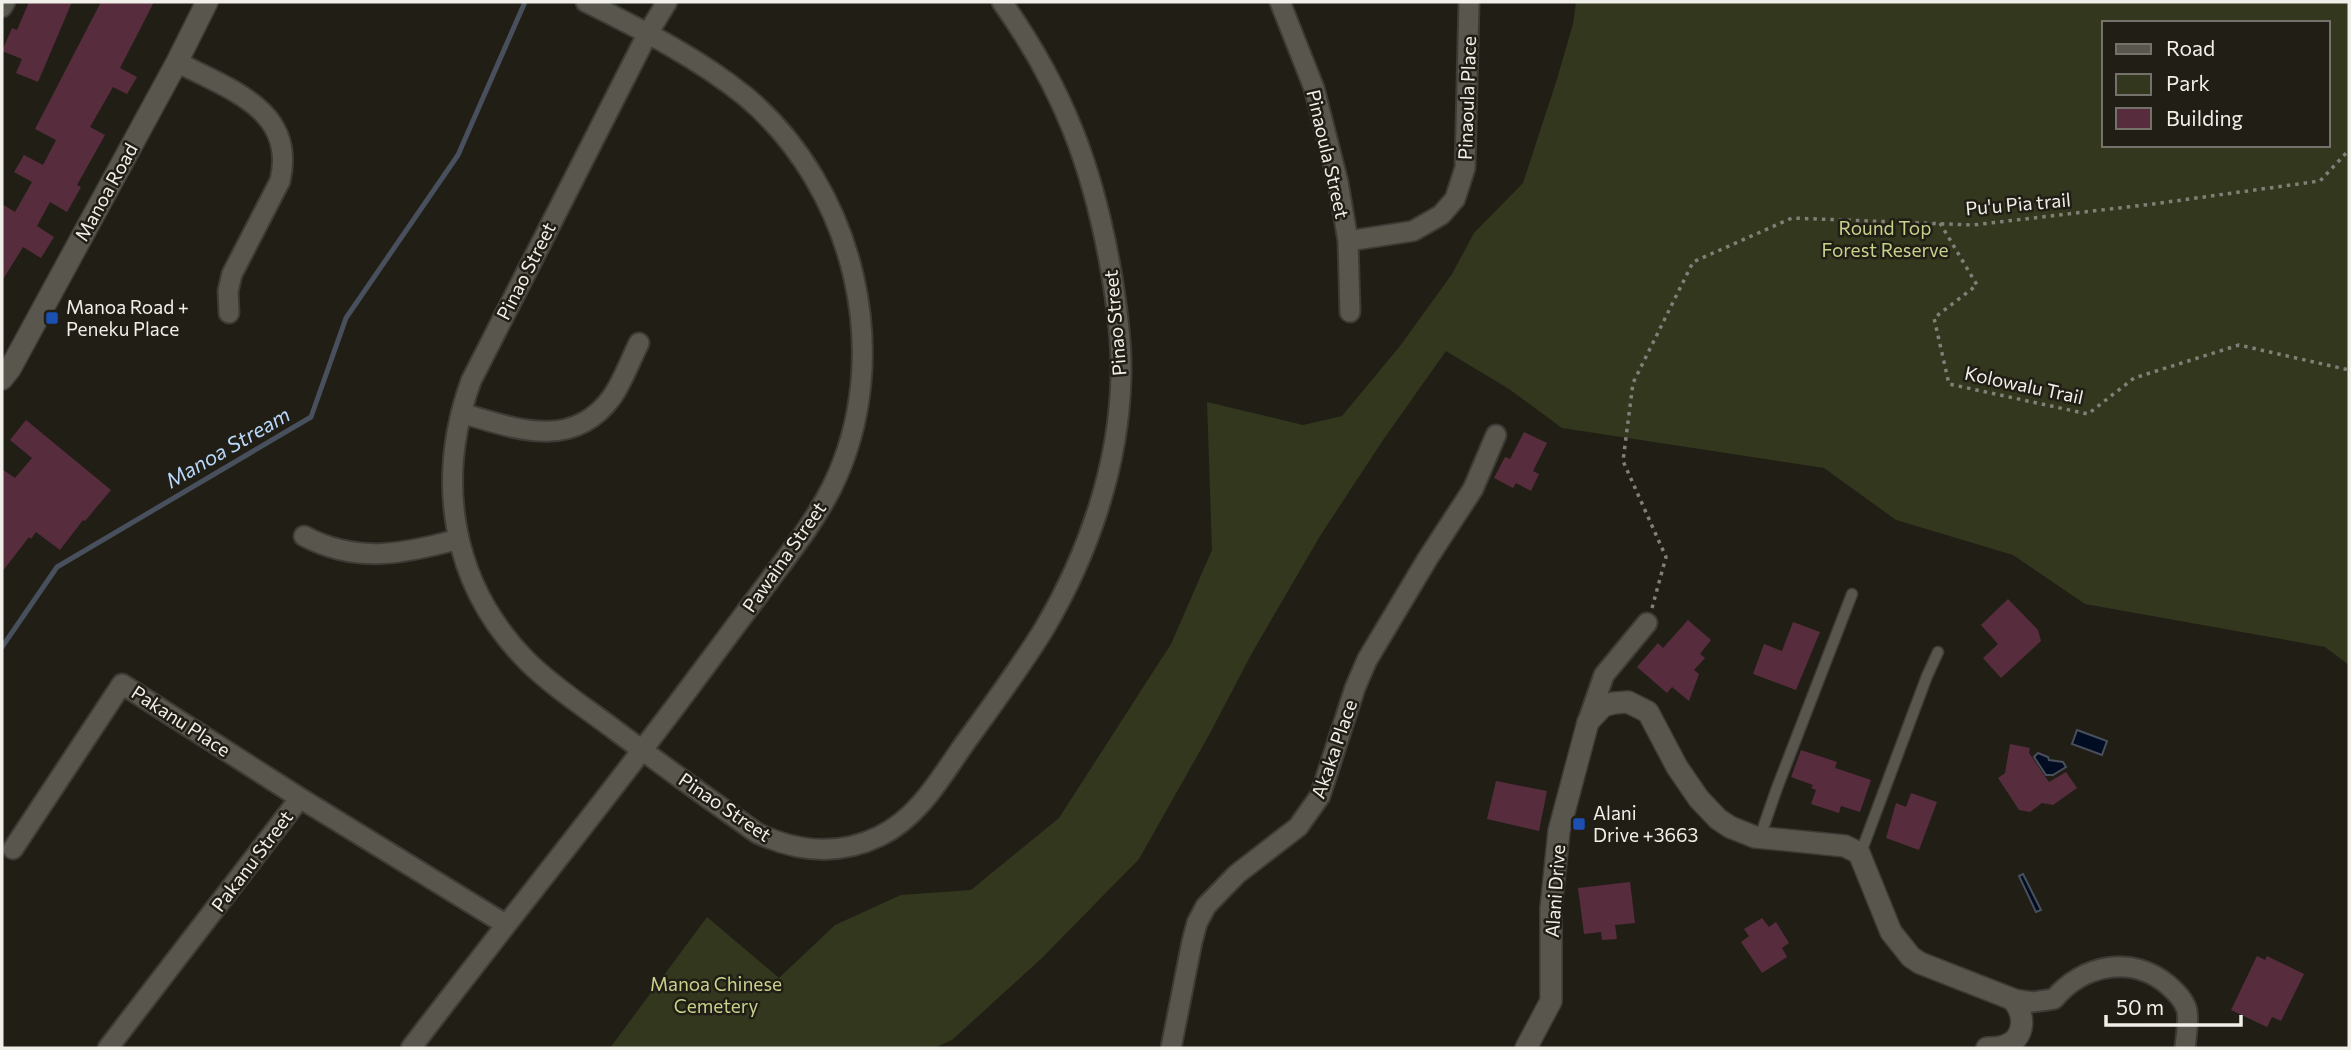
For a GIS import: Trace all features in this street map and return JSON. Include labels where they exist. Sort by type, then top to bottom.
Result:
[{"type":"street","points":[[2,7],[5,2]]},
{"type":"street","name":"Manoa Road","points":[[2,379],[10,369],[177,62],[207,2]]},
{"type":"street","name":"Pawaina Street","points":[[411,1048],[642,751],[810,526],[833,485],[849,440],[859,394],[862,346],[859,299],[848,253],[831,209],[808,168],[779,130],[745,97],[707,69],[648,33],[586,2]]},
{"type":"street","name":"Pinao Street","points":[[667,2],[648,33],[471,381],[453,453],[453,502],[459,539],[481,598],[510,643],[548,680],[757,833],[792,847],[820,850],[864,842],[897,826],[923,802],[1034,644],[1060,598],[1102,499],[1115,442],[1121,376],[1117,310],[1098,203],[1075,131],[1042,63],[1002,2]]},
{"type":"street","name":"Pinaoula Street","points":[[1280,2],[1314,88],[1338,182],[1348,241],[1350,312]]},
{"type":"street","name":"Pinaoula Place","points":[[1348,241],[1413,231],[1432,222],[1455,199],[1465,168],[1469,2]]},
{"type":"street","points":[[177,62],[260,108],[274,124],[282,145],[283,169],[280,181],[232,274],[228,291],[229,313]]},
{"type":"street","points":[[461,413],[534,432],[564,430],[577,425],[590,418],[612,396],[639,343]]},
{"type":"street","name":"Akaka Place","points":[[1171,1048],[1197,923],[1206,906],[1237,874],[1290,835],[1320,796],[1355,688],[1367,660],[1428,558],[1474,489],[1496,435]]},
{"type":"street","points":[[304,536],[328,547],[356,554],[398,554],[459,539]]},
{"type":"street","name":"Alani Drive","points":[[1526,1048],[1551,1001],[1551,908],[1559,831],[1588,722],[1604,675],[1647,623]]},
{"type":"street","name":"Pakanu Place","points":[[13,849],[122,684],[300,798]]},
{"type":"street","points":[[1588,722],[1598,710],[1614,703],[1628,702],[1644,709],[1651,717],[1677,767],[1708,810],[1730,827],[1760,838],[1848,847],[1860,855],[1891,932],[1920,964],[2012,999],[2032,1002],[2054,999],[2070,983],[2089,972],[2111,967],[2134,968],[2155,976],[2174,990],[2180,999],[2186,1009],[2185,1048]]},
{"type":"street","name":"Pakanu Street","points":[[108,1048],[300,798],[505,924]]},
{"type":"street","points":[[1987,1048],[2006,1046],[2019,1035],[2022,1014],[2012,999]]},
{"type":"lane","points":[[1760,838],[1852,594]]},
{"type":"lane","points":[[1860,855],[1938,652]]},
{"type":"path","name":"Pu'u Pia trail","points":[[1647,623],[1666,557],[1623,461],[1633,383],[1693,262],[1792,218],[1973,225],[2153,204],[2320,181],[2349,150]]},
{"type":"path","name":"Kolowalu Trail","points":[[1940,223],[1977,285],[1934,318],[1949,384],[2088,414],[2134,378],[2239,345],[2349,370]]},
{"type":"green space","name":"Round Top Forest Reserve","points":[[1576,2],[2349,2],[2349,665],[2325,647],[2085,604],[2013,555],[1896,520],[1824,468],[1562,428],[1509,389],[1446,351],[1320,536],[1252,653],[1139,859],[1042,958],[952,1040],[934,1048],[610,1048],[707,917],[779,978],[835,925],[901,895],[971,890],[1059,818],[1171,644],[1212,550],[1207,402],[1303,425],[1342,416],[1400,346],[1452,274],[1474,233],[1523,183],[1573,24]]},
{"type":"water","points":[[2077,730],[2107,741],[2102,755],[2072,744]]},
{"type":"water","points":[[2038,753],[2049,760],[2063,762],[2066,767],[2053,775],[2046,775],[2034,757]]},
{"type":"water","points":[[2023,874],[2041,910],[2036,912],[2019,876]]},
{"type":"building","points":[[29,2],[72,2],[38,82],[16,73],[22,59],[2,51],[12,28],[17,30]]},
{"type":"building","points":[[101,2],[154,2],[120,68],[137,77],[127,94],[113,87],[90,127],[105,135],[77,185],[81,187],[67,212],[50,202],[37,226],[54,237],[41,258],[23,247],[2,281],[2,204],[15,212],[32,182],[14,172],[24,155],[43,165],[56,140],[35,129]]},
{"type":"building","points":[[26,420],[111,490],[60,550],[36,532],[2,572],[2,469],[15,478],[32,458],[10,440]]},
{"type":"building","points":[[1524,432],[1547,443],[1533,471],[1539,474],[1531,491],[1516,483],[1513,488],[1494,478],[1505,457],[1510,459]]},
{"type":"building","points":[[2008,599],[2038,630],[2041,641],[2001,678],[1983,658],[1998,644],[1981,625]]},
{"type":"building","points":[[1688,620],[1711,640],[1700,654],[1705,658],[1694,670],[1699,674],[1689,701],[1672,687],[1667,693],[1637,667],[1658,643],[1663,648]]},
{"type":"building","points":[[1793,622],[1820,632],[1796,690],[1753,674],[1764,644],[1782,651]]},
{"type":"building","points":[[2010,744],[2030,748],[2029,753],[2049,782],[2066,772],[2077,788],[2053,805],[2042,803],[2030,812],[2019,810],[1998,778],[2005,773]]},
{"type":"building","points":[[1801,750],[1837,762],[1835,768],[1871,780],[1860,812],[1841,806],[1839,813],[1811,804],[1816,790],[1811,788],[1813,785],[1791,777]]},
{"type":"building","points":[[1496,781],[1547,791],[1539,831],[1487,819]]},
{"type":"building","points":[[1911,793],[1937,802],[1919,850],[1886,838],[1896,803],[1906,807]]},
{"type":"building","points":[[1630,882],[1635,923],[1615,925],[1617,939],[1602,940],[1601,932],[1584,934],[1578,888]]},
{"type":"building","points":[[1762,918],[1769,927],[1776,922],[1789,943],[1782,948],[1787,957],[1762,973],[1741,942],[1749,936],[1744,929]]},
{"type":"building","points":[[2257,956],[2265,960],[2267,956],[2304,974],[2281,1021],[2272,1017],[2267,1027],[2231,1010]]},
{"type":"waterway","name":"Manoa Stream","points":[[2,647],[57,567],[311,417],[346,318],[458,155],[525,2]]},
{"type":"place","name":"Manoa Road + Peneku Place","points":[[52,318]]},
{"type":"place","name":"Alani Drive +3663","points":[[1579,824]]},
{"type":"park label","name":"Manoa Chinese Cemetery","points":[[716,995]]}]
